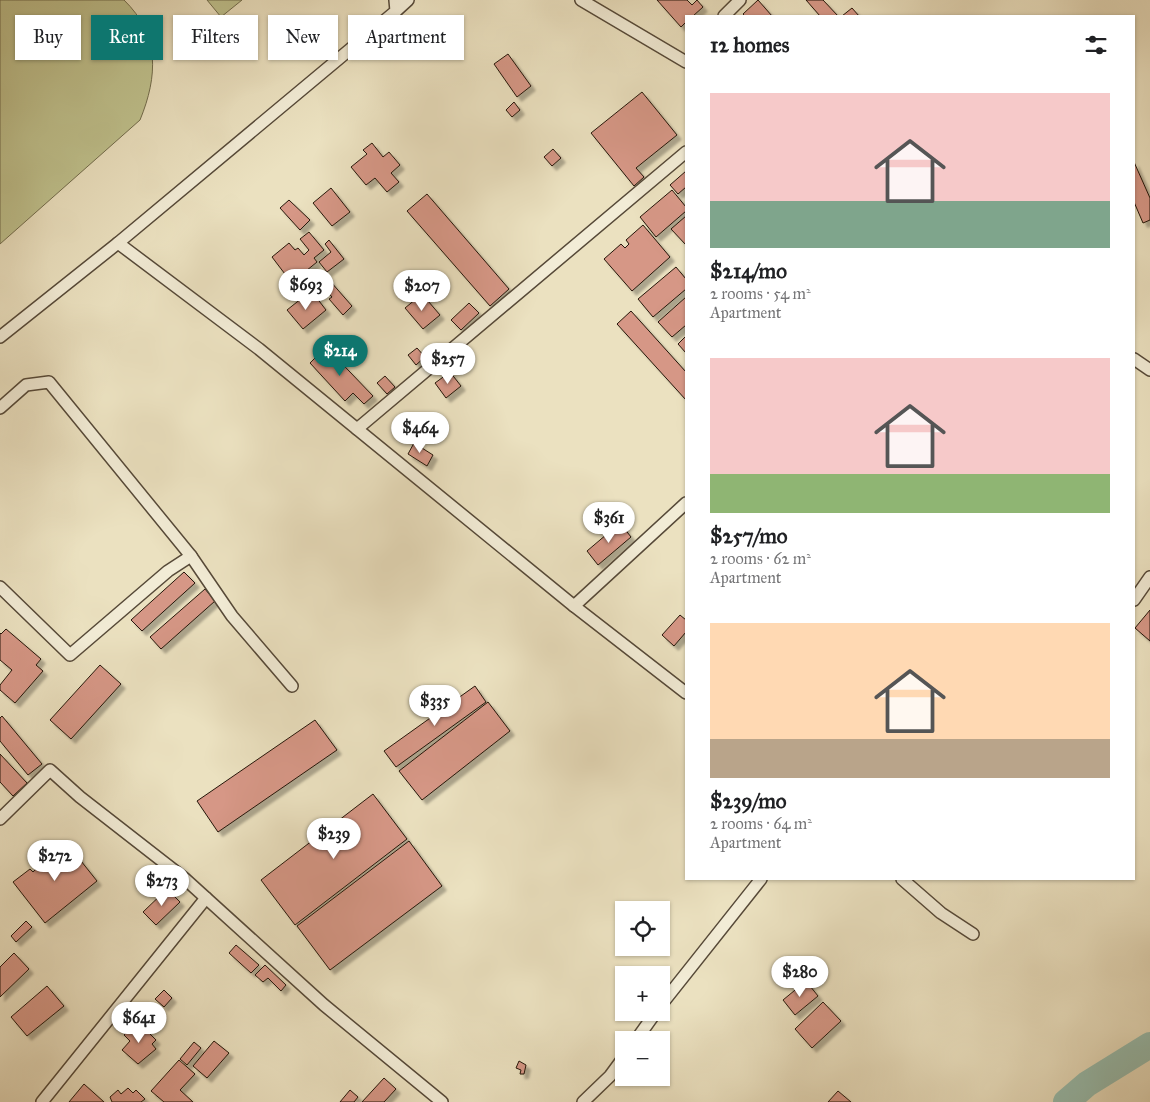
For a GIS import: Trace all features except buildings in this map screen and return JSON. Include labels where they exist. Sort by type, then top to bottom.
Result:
[{"type":"street","points":[[0,337],[118,243],[396,5],[408,0]]},
{"type":"street","points":[[581,0],[685,59]]},
{"type":"street","points":[[725,15],[740,0]]},
{"type":"street","points":[[357,429],[685,153]]},
{"type":"street","points":[[118,243],[259,349],[574,606],[685,692]]},
{"type":"street","points":[[1135,360],[1150,370]]},
{"type":"street","points":[[0,408],[26,385],[49,382],[191,556],[232,616],[292,686]]},
{"type":"street","points":[[574,606],[685,504]]},
{"type":"street","points":[[0,588],[70,655],[168,571],[191,556]]},
{"type":"street","points":[[1135,599],[1150,577]]},
{"type":"street","points":[[0,819],[50,770],[80,797],[206,898],[324,1005],[442,1102]]},
{"type":"street","points":[[670,994],[760,880]]},
{"type":"street","points":[[903,880],[941,913],[973,934]]},
{"type":"street","points":[[42,1102],[206,898]]},
{"type":"street","points":[[583,1102],[615,1069]]},
{"type":"green space","points":[[0,0],[124,0],[137,15],[91,15],[91,60],[152,60],[150,88],[140,120],[0,244]]},
{"type":"green space","points":[[207,0],[242,0],[223,15],[219,15]]},
{"type":"waterway","points":[[1066,1102],[1087,1084],[1150,1045]]}]
